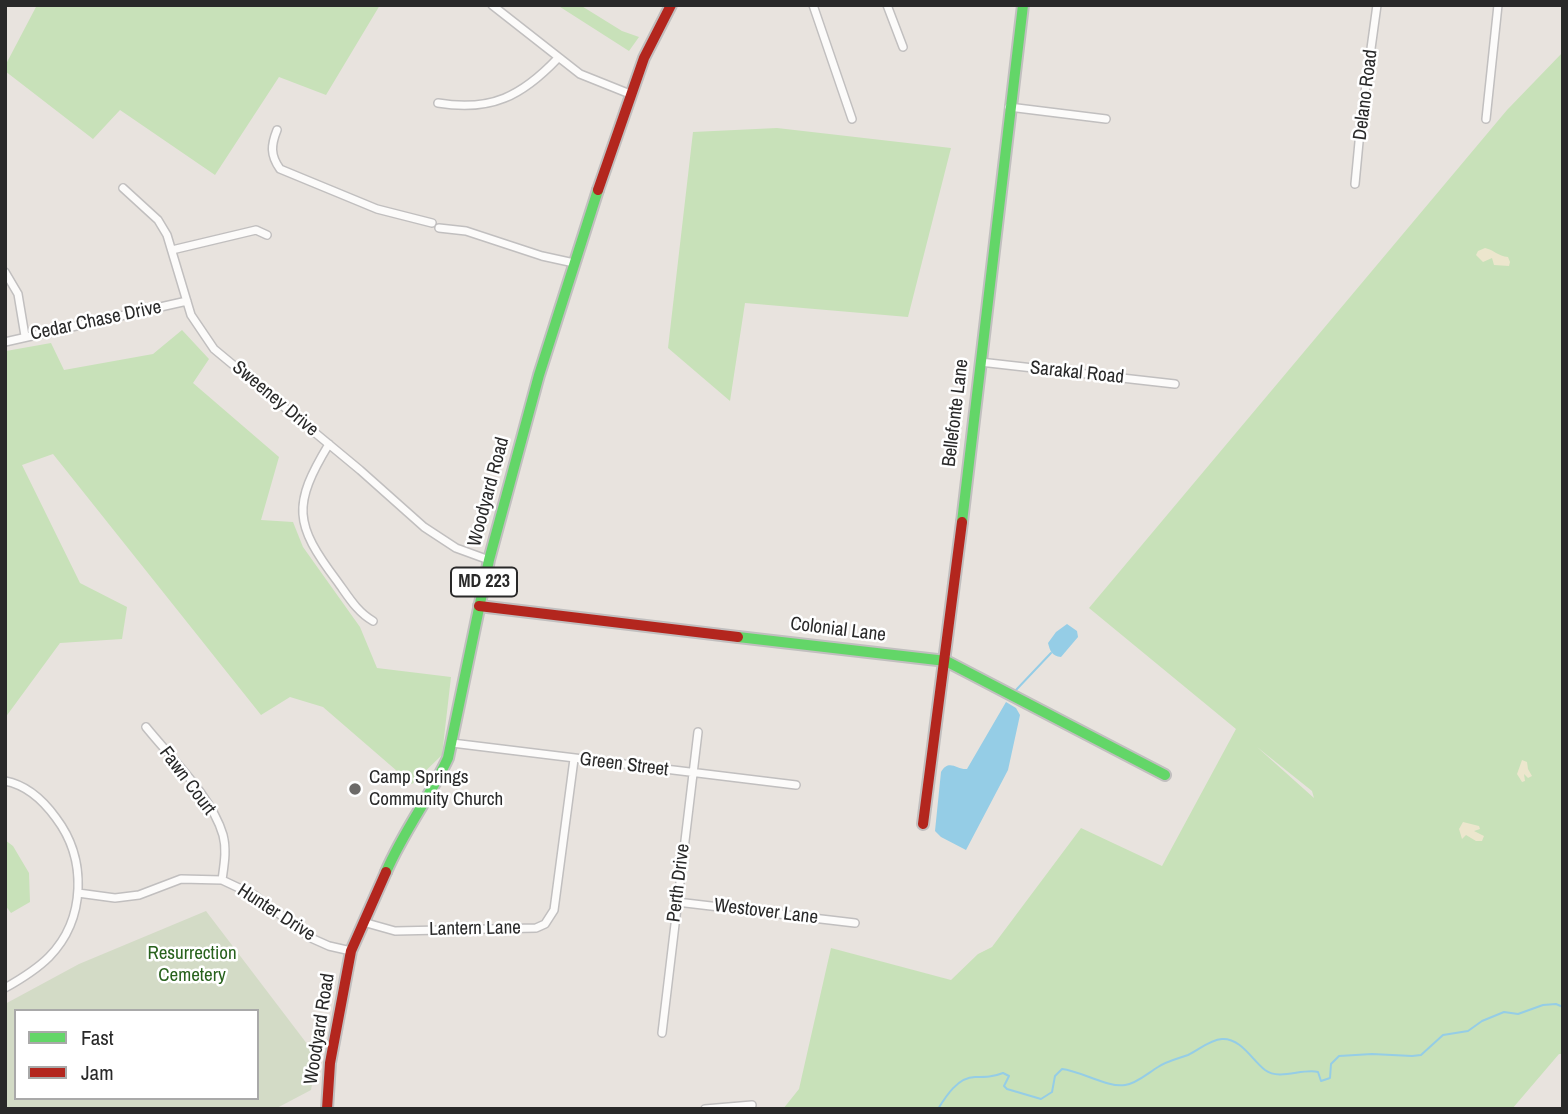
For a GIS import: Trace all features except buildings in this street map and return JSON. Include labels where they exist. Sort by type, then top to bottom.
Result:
[{"type":"street","points":[[492,5],[587,78],[630,94]]},
{"type":"street","name":"Woodyard Road","points":[[327,1109],[330,1063],[351,951],[399,842],[443,770],[452,743],[489,560],[539,375],[573,263],[630,94],[669,5]]},
{"type":"street","points":[[659,26],[680,5]]},
{"type":"street","points":[[813,5],[852,119]]},
{"type":"street","points":[[887,5],[903,47]]},
{"type":"street","name":"Bellefonte Lane","points":[[923,824],[946,661],[1023,5]]},
{"type":"street","name":"Delano Road","points":[[1356,184],[1361,121],[1377,5]]},
{"type":"street","points":[[1486,119],[1498,5]]},
{"type":"street","points":[[438,103],[453,106],[473,105],[509,97],[534,82],[558,58]]},
{"type":"street","points":[[1009,107],[1105,119]]},
{"type":"street","points":[[277,130],[272,156],[286,173],[377,209],[466,231],[573,263]]},
{"type":"street","name":"Sweeney Drive","points":[[123,188],[158,220],[172,250],[191,315],[214,349],[424,527],[456,548],[489,560]]},
{"type":"street","points":[[172,250],[256,230],[267,235]]},
{"type":"street","points":[[5,272],[18,294],[25,336]]},
{"type":"street","name":"Cedar Chase Drive","points":[[5,342],[187,301]]},
{"type":"street","name":"Sarakal Road","points":[[980,362],[1175,384]]},
{"type":"street","points":[[329,444],[309,479],[303,497],[307,536],[321,561],[362,615],[373,621]]},
{"type":"street","name":"Colonial Lane","points":[[479,606],[946,661],[1165,775]]},
{"type":"street","name":"Fawn Court","points":[[146,727],[211,807],[223,836],[222,880]]},
{"type":"street","name":"Perth Drive","points":[[662,1033],[698,733]]},
{"type":"street","name":"Green Street","points":[[452,743],[796,785]]},
{"type":"street","name":"Lantern Lane","points":[[363,922],[395,931],[536,928],[545,924],[554,910],[574,759]]},
{"type":"street","points":[[5,781],[21,785],[33,793],[61,825],[75,855],[79,873],[78,893],[69,927],[51,954],[33,971],[5,988]]},
{"type":"street","name":"Hunter Drive","points":[[78,893],[115,898],[139,895],[181,879],[222,880],[254,895],[311,937],[330,946],[351,951]]},
{"type":"street","name":"Westover Lane","points":[[677,902],[856,923]]},
{"type":"street","points":[[705,1109],[752,1105]]},
{"type":"green space","points":[[37,5],[380,5],[326,95],[279,77],[215,175],[120,110],[93,139],[5,71],[5,66]]},
{"type":"green space","points":[[557,5],[580,5],[622,31],[639,37],[629,51]]},
{"type":"green space","points":[[1563,52],[1563,1054],[1559,1054],[1512,1109],[783,1109],[799,1089],[831,948],[951,980],[978,954],[992,947],[1081,828],[1162,866],[1236,729],[1089,608],[1507,110]],"holes":[[[1257,747],[1312,791],[1314,798]]]},
{"type":"green space","points":[[777,128],[951,148],[908,317],[745,303],[730,401],[668,348],[693,132]]},
{"type":"green space","points":[[182,330],[209,359],[193,383],[279,457],[261,520],[293,522],[303,547],[360,627],[377,668],[451,677],[442,755],[412,784],[323,707],[290,697],[261,715],[53,454],[22,465],[80,583],[127,607],[122,639],[60,643],[5,718],[6,351],[51,343],[64,370],[153,354]]},
{"type":"green space","points":[[5,840],[13,846],[29,873],[30,902],[11,913],[5,905]]},
{"type":"green space","name":"Resurrection Cemetery","points":[[206,911],[317,1057],[311,1090],[275,1109],[5,1109],[5,1004],[79,964]]},
{"type":"sand","points":[[1485,248],[1508,257],[1509,266],[1494,265],[1492,258],[1483,262],[1476,255]]},
{"type":"sand","points":[[1522,760],[1527,762],[1532,776],[1528,778],[1524,774],[1525,781],[1522,782],[1517,774]]},
{"type":"sand","points":[[1463,822],[1479,826],[1480,829],[1474,831],[1484,836],[1482,841],[1476,841],[1466,835],[1462,839],[1459,829]]},
{"type":"water","points":[[1067,624],[1077,631],[1078,637],[1061,657],[1055,656],[1048,643],[1056,632]]},
{"type":"water","points":[[1006,702],[1016,708],[1020,715],[1008,770],[966,850],[935,831],[941,772],[950,765],[967,769]]},
{"type":"waterway","points":[[1016,690],[1051,653]]},
{"type":"waterway","points":[[938,1109],[953,1088],[969,1078],[1003,1073],[1009,1076],[1004,1086],[1007,1089],[1041,1099],[1052,1092],[1055,1076],[1062,1069],[1111,1084],[1125,1085],[1165,1063],[1222,1039],[1241,1046],[1260,1066],[1271,1073],[1312,1071],[1318,1072],[1321,1081],[1330,1078],[1331,1064],[1339,1056],[1421,1055],[1443,1035],[1468,1031],[1482,1021],[1504,1012],[1518,1014],[1543,1005],[1556,1004],[1563,1007]]},
{"type":"traffic: fast","points":[[962,522],[1023,5]]},
{"type":"traffic: fast","points":[[386,872],[448,758],[489,560],[539,375],[598,190]]},
{"type":"traffic: fast","points":[[738,637],[946,661],[1165,775]]},
{"type":"traffic: jam","points":[[598,190],[644,58],[671,5]]},
{"type":"traffic: jam","points":[[923,824],[962,522]]},
{"type":"traffic: jam","points":[[479,606],[738,637]]},
{"type":"traffic: jam","points":[[327,1109],[330,1063],[351,951],[386,872]]},
{"type":"place","name":"Camp Springs Community Church","points":[[355,789]]}]
